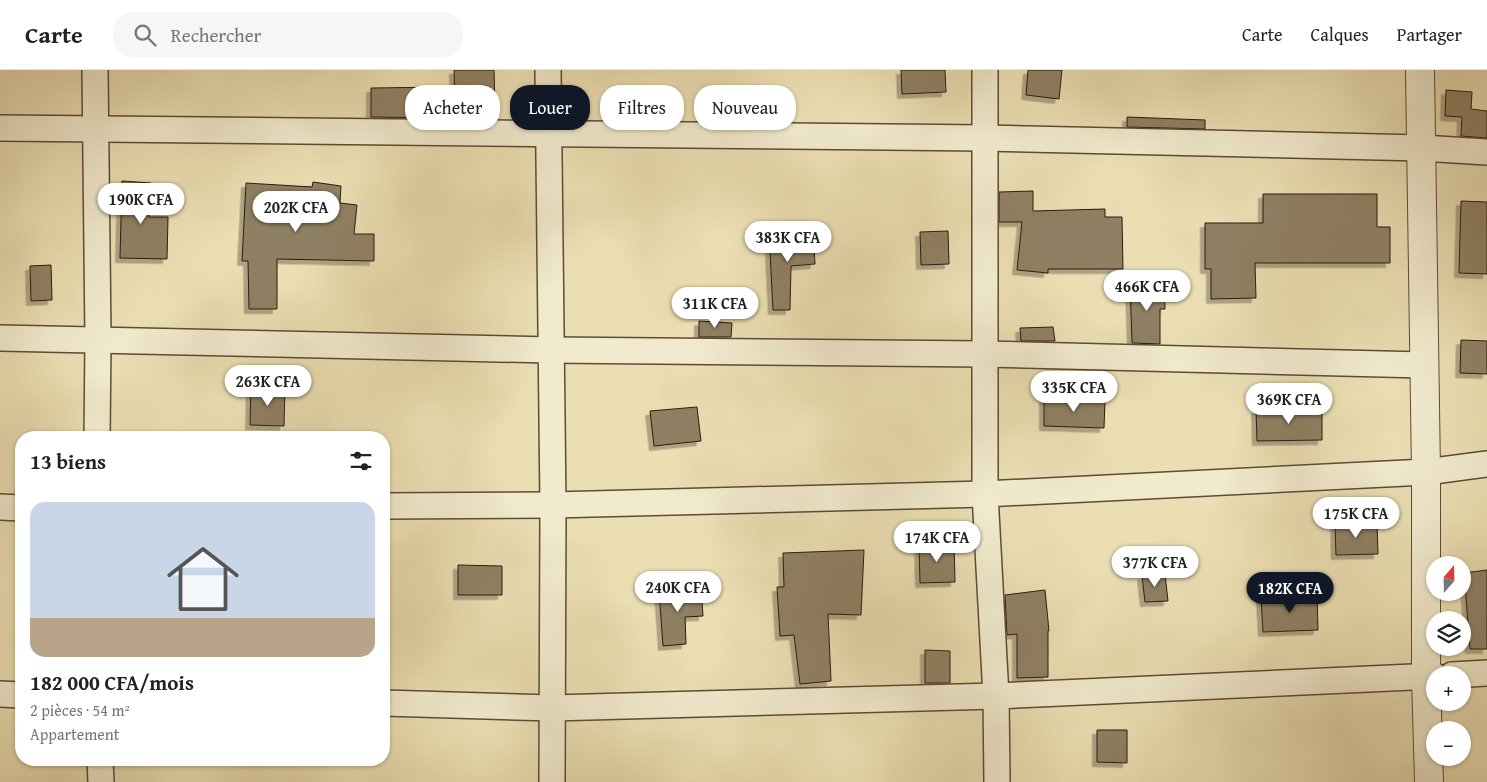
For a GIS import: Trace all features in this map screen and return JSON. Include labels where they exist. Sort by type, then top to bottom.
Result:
[{"type":"street","points":[[95,70],[97,431]]},
{"type":"street","points":[[548,70],[553,505],[552,782]]},
{"type":"street","points":[[984,70],[985,494],[996,696],[997,782]]},
{"type":"street","points":[[1420,70],[1426,472],[1437,666]]},
{"type":"street","points":[[0,128],[985,138],[1422,148],[1487,152]]},
{"type":"street","points":[[0,338],[550,350],[985,354],[1424,365]]},
{"type":"street","points":[[390,506],[553,505],[985,494],[1426,472],[1487,464]]},
{"type":"street","points":[[0,507],[15,508]]},
{"type":"street","points":[[1471,674],[1487,673]]},
{"type":"street","points":[[390,704],[552,708],[996,696],[1426,677]]},
{"type":"street","points":[[0,694],[15,695]]},
{"type":"street","points":[[1429,782],[1435,711]]},
{"type":"street","points":[[100,766],[101,782]]},
{"type":"building","points":[[454,70],[494,70],[494,85],[454,85]]},
{"type":"building","points":[[901,70],[945,70],[946,92],[902,94]]},
{"type":"building","points":[[1028,70],[1062,70],[1059,99],[1026,95]]},
{"type":"building","points":[[371,88],[405,88],[405,117],[371,117]]},
{"type":"building","points":[[1446,90],[1472,92],[1471,109],[1487,111],[1487,138],[1461,136],[1462,117],[1445,116]]},
{"type":"building","points":[[1127,117],[1205,120],[1205,129],[1127,127]]},
{"type":"building","points":[[122,181],[151,183],[149,217],[168,217],[167,259],[120,258]]},
{"type":"building","points":[[313,182],[341,186],[340,203],[357,205],[354,234],[374,234],[374,261],[277,259],[277,309],[249,309],[248,261],[242,261],[246,183],[312,187]]},
{"type":"building","points":[[1033,191],[1033,211],[1105,209],[1105,217],[1122,217],[1123,269],[1048,269],[1048,273],[1017,270],[1022,222],[999,222],[999,192]]},
{"type":"building","points":[[1263,194],[1377,194],[1377,227],[1390,227],[1390,263],[1255,263],[1256,298],[1211,299],[1211,269],[1205,269],[1205,223],[1263,223]]},
{"type":"building","points":[[1461,201],[1487,202],[1487,274],[1459,273]]},
{"type":"building","points":[[813,231],[815,264],[791,266],[790,310],[773,310],[769,233]]},
{"type":"building","points":[[948,231],[949,264],[921,265],[920,232]]},
{"type":"building","points":[[51,265],[52,300],[31,301],[30,266]]},
{"type":"building","points":[[1164,282],[1165,309],[1160,309],[1160,344],[1132,343],[1130,283]]},
{"type":"building","points":[[699,321],[732,323],[731,337],[699,337]]},
{"type":"building","points":[[1053,327],[1055,341],[1021,341],[1020,328]]},
{"type":"building","points":[[1461,340],[1487,341],[1487,374],[1460,373]]},
{"type":"building","points":[[251,388],[285,389],[284,426],[250,425]]},
{"type":"building","points":[[1044,398],[1105,400],[1104,428],[1044,426]]},
{"type":"building","points":[[697,407],[701,441],[654,446],[650,411]]},
{"type":"building","points":[[1256,409],[1322,410],[1322,440],[1257,441]]},
{"type":"building","points":[[1377,524],[1378,554],[1336,555],[1335,525]]},
{"type":"building","points":[[954,542],[955,582],[920,583],[919,544]]},
{"type":"building","points":[[864,550],[861,615],[828,614],[831,681],[800,684],[794,635],[780,636],[777,587],[784,587],[783,553]]},
{"type":"building","points":[[458,565],[502,566],[502,595],[458,595]]},
{"type":"building","points":[[1487,570],[1487,649],[1471,649],[1471,611],[1467,611],[1466,601],[1471,601],[1471,572]]},
{"type":"building","points":[[1165,574],[1168,601],[1145,602],[1142,576]]},
{"type":"building","points":[[701,588],[703,616],[685,617],[686,644],[663,646],[659,590]]},
{"type":"building","points":[[1045,590],[1049,631],[1048,677],[1017,678],[1017,634],[1007,635],[1005,595]]},
{"type":"building","points":[[1317,596],[1318,630],[1263,632],[1261,598]]},
{"type":"building","points":[[925,650],[950,651],[950,683],[925,683]]},
{"type":"building","points":[[1097,730],[1127,730],[1127,763],[1097,762]]}]
